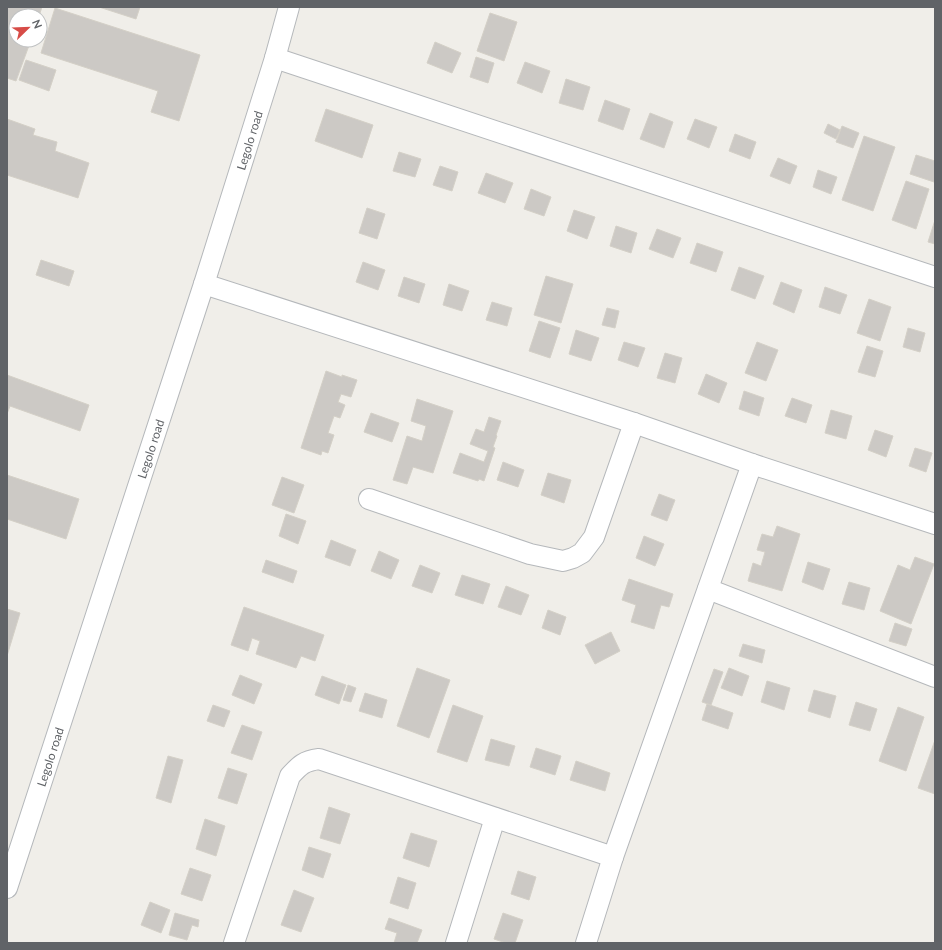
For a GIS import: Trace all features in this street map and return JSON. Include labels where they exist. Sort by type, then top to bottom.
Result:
[{"type":"street","name":"Legolo road","points":[[7,888],[204,284],[275,58],[289,7]]},
{"type":"street","points":[[275,58],[935,277]]},
{"type":"street","points":[[204,284],[634,423],[752,464],[935,524]]},
{"type":"street","points":[[369,498],[530,554],[563,561],[582,553],[594,537],[634,423]]},
{"type":"street","points":[[586,943],[613,856],[752,464]]},
{"type":"street","points":[[708,589],[935,677]]},
{"type":"street","points":[[234,943],[290,776],[309,760],[319,759],[613,856]]},
{"type":"street","points":[[456,943],[496,818]]},
{"type":"building","points":[[7,7],[42,7],[8,8],[8,48],[28,48],[16,81],[7,78]]},
{"type":"building","points":[[99,7],[140,7],[136,19]]},
{"type":"building","points":[[55,8],[200,55],[179,121],[151,112],[158,91],[41,53],[43,48],[48,48],[48,30]]},
{"type":"building","points":[[490,13],[517,22],[504,61],[477,51]]},
{"type":"building","points":[[435,42],[461,53],[452,73],[427,63]]},
{"type":"building","points":[[476,57],[494,63],[488,83],[470,77]]},
{"type":"building","points":[[26,60],[56,70],[49,91],[19,80]]},
{"type":"building","points":[[525,62],[550,71],[542,93],[517,83]]},
{"type":"building","points":[[566,79],[590,87],[583,110],[559,103]]},
{"type":"building","points":[[605,100],[630,109],[623,130],[598,121]]},
{"type":"building","points":[[326,109],[373,125],[362,158],[315,141]]},
{"type":"building","points":[[650,113],[673,122],[664,148],[640,139]]},
{"type":"building","points":[[7,119],[35,129],[33,135],[57,142],[55,151],[89,163],[78,198],[7,175]]},
{"type":"building","points":[[695,119],[717,127],[709,148],[687,139]]},
{"type":"building","points":[[828,124],[840,130],[836,139],[824,133]]},
{"type":"building","points":[[842,126],[859,133],[853,148],[836,142]]},
{"type":"building","points":[[735,134],[756,142],[750,159],[729,151]]},
{"type":"building","points":[[864,136],[895,147],[873,211],[842,200]]},
{"type":"building","points":[[399,152],[421,159],[415,177],[393,171]]},
{"type":"building","points":[[916,155],[935,161],[934,182],[910,174]]},
{"type":"building","points":[[778,158],[797,166],[790,184],[770,176]]},
{"type":"building","points":[[440,166],[458,172],[452,191],[433,185]]},
{"type":"building","points":[[818,170],[837,177],[831,194],[813,187]]},
{"type":"building","points":[[486,173],[513,183],[505,203],[478,193]]},
{"type":"building","points":[[906,181],[929,189],[916,229],[892,220]]},
{"type":"building","points":[[531,189],[551,197],[544,216],[524,209]]},
{"type":"building","points":[[367,208],[385,214],[377,239],[359,233]]},
{"type":"building","points":[[574,210],[595,217],[587,239],[567,231]]},
{"type":"building","points":[[935,220],[935,244],[928,242]]},
{"type":"building","points":[[616,226],[637,233],[631,253],[610,246]]},
{"type":"building","points":[[657,229],[681,238],[673,258],[649,249]]},
{"type":"building","points":[[697,243],[723,252],[716,272],[690,263]]},
{"type":"building","points":[[41,260],[74,271],[69,286],[36,275]]},
{"type":"building","points":[[363,262],[385,270],[378,290],[356,282]]},
{"type":"building","points":[[739,267],[764,276],[755,299],[731,290]]},
{"type":"building","points":[[546,276],[573,284],[561,323],[534,315]]},
{"type":"building","points":[[404,277],[425,284],[419,303],[398,296]]},
{"type":"building","points":[[781,282],[802,290],[794,313],[773,304]]},
{"type":"building","points":[[449,284],[469,291],[462,311],[443,305]]},
{"type":"building","points":[[825,287],[847,295],[840,314],[819,307]]},
{"type":"building","points":[[869,299],[891,307],[880,341],[857,333]]},
{"type":"building","points":[[492,302],[512,308],[507,326],[486,320]]},
{"type":"building","points":[[607,308],[619,311],[615,328],[602,325]]},
{"type":"building","points":[[539,321],[560,328],[550,358],[529,351]]},
{"type":"building","points":[[908,328],[925,333],[920,352],[903,347]]},
{"type":"building","points":[[576,330],[599,338],[591,361],[569,354]]},
{"type":"building","points":[[624,342],[645,348],[638,367],[618,360]]},
{"type":"building","points":[[757,342],[778,350],[766,381],[745,373]]},
{"type":"building","points":[[867,346],[883,351],[875,377],[858,372]]},
{"type":"building","points":[[665,353],[682,358],[675,383],[657,378]]},
{"type":"building","points":[[326,371],[342,377],[342,375],[357,380],[351,397],[341,394],[338,402],[345,405],[340,418],[334,416],[328,433],[334,435],[328,453],[322,451],[321,455],[301,448]]},
{"type":"building","points":[[706,374],[727,383],[719,403],[698,394]]},
{"type":"building","points":[[7,375],[89,405],[80,431],[10,406],[7,414]]},
{"type":"building","points":[[744,391],[764,398],[759,416],[739,409]]},
{"type":"building","points":[[792,398],[812,405],[806,423],[785,416]]},
{"type":"building","points":[[417,399],[453,411],[433,473],[413,467],[407,484],[393,480],[407,436],[422,441],[426,426],[411,421]]},
{"type":"building","points":[[831,410],[852,416],[846,439],[825,433]]},
{"type":"building","points":[[371,413],[399,423],[392,442],[364,432]]},
{"type":"building","points":[[489,417],[501,421],[493,447],[495,448],[484,481],[479,479],[478,481],[453,473],[460,453],[484,462],[488,451],[470,444],[476,429],[484,432]]},
{"type":"building","points":[[875,430],[893,436],[886,457],[868,450]]},
{"type":"building","points":[[915,448],[932,453],[926,472],[909,466]]},
{"type":"building","points":[[503,462],[524,470],[518,487],[497,480]]},
{"type":"building","points":[[548,473],[571,480],[564,503],[541,495]]},
{"type":"building","points":[[7,475],[79,499],[66,539],[7,519]]},
{"type":"building","points":[[282,477],[304,485],[294,513],[272,505]]},
{"type":"building","points":[[659,494],[675,500],[667,521],[651,515]]},
{"type":"building","points":[[286,514],[306,521],[298,544],[279,536]]},
{"type":"building","points":[[777,526],[800,534],[782,591],[748,581],[753,563],[761,566],[765,552],[757,550],[762,534],[773,537]]},
{"type":"building","points":[[644,536],[664,544],[655,566],[636,558]]},
{"type":"building","points":[[331,540],[356,550],[350,566],[325,557]]},
{"type":"building","points":[[379,551],[399,560],[391,579],[371,571]]},
{"type":"building","points":[[915,557],[934,564],[911,624],[880,611],[898,565],[910,570]]},
{"type":"building","points":[[266,560],[297,571],[293,583],[262,572]]},
{"type":"building","points":[[808,562],[830,569],[823,590],[802,582]]},
{"type":"building","points":[[420,565],[440,573],[432,593],[412,586]]},
{"type":"building","points":[[462,575],[490,584],[483,604],[455,595]]},
{"type":"building","points":[[629,579],[673,594],[669,607],[661,605],[654,629],[631,622],[636,605],[622,600]]},
{"type":"building","points":[[849,582],[870,588],[864,610],[842,604]]},
{"type":"building","points":[[506,586],[529,595],[521,615],[498,607]]},
{"type":"building","points":[[244,607],[324,635],[315,661],[301,656],[296,668],[256,654],[260,641],[252,638],[248,651],[231,645]]},
{"type":"building","points":[[7,609],[20,613],[7,656]]},
{"type":"building","points":[[548,610],[566,617],[560,635],[542,628]]},
{"type":"building","points":[[895,623],[912,629],[906,646],[889,641]]},
{"type":"building","points":[[611,632],[620,651],[595,664],[585,645]]},
{"type":"building","points":[[743,644],[765,650],[762,663],[739,656]]},
{"type":"building","points":[[417,668],[450,680],[429,738],[397,726]]},
{"type":"building","points":[[729,668],[749,676],[742,696],[721,688]]},
{"type":"building","points":[[714,669],[723,672],[711,705],[702,702]]},
{"type":"building","points":[[240,675],[262,684],[254,704],[232,695]]},
{"type":"building","points":[[322,676],[346,685],[339,704],[315,695]]},
{"type":"building","points":[[767,681],[790,688],[784,710],[761,702]]},
{"type":"building","points":[[348,685],[356,688],[351,702],[343,700]]},
{"type":"building","points":[[814,690],[836,696],[830,718],[808,711]]},
{"type":"building","points":[[365,693],[387,700],[382,718],[359,711]]},
{"type":"building","points":[[856,702],[877,709],[870,731],[849,725]]},
{"type":"building","points":[[707,704],[733,713],[728,729],[702,720]]},
{"type":"building","points":[[213,705],[230,711],[224,727],[207,721]]},
{"type":"building","points":[[453,705],[483,716],[467,762],[437,752]]},
{"type":"building","points":[[898,707],[924,717],[906,771],[879,761]]},
{"type":"building","points":[[242,725],[262,732],[252,760],[231,753]]},
{"type":"building","points":[[491,739],[515,746],[509,766],[485,760]]},
{"type":"building","points":[[935,740],[935,794],[918,788]]},
{"type":"building","points":[[536,748],[561,756],[555,775],[530,767]]},
{"type":"building","points":[[168,756],[183,760],[171,803],[156,798]]},
{"type":"building","points":[[576,761],[610,773],[605,791],[570,780]]},
{"type":"building","points":[[228,768],[247,774],[237,804],[218,798]]},
{"type":"building","points":[[329,807],[350,814],[340,844],[320,838]]},
{"type":"building","points":[[205,819],[225,826],[216,856],[196,849]]},
{"type":"building","points":[[411,833],[437,841],[429,867],[403,858]]},
{"type":"building","points":[[309,847],[331,854],[323,878],[302,870]]},
{"type":"building","points":[[190,868],[211,875],[202,901],[181,894]]},
{"type":"building","points":[[518,871],[536,877],[529,900],[511,894]]},
{"type":"building","points":[[398,877],[416,883],[408,909],[390,903]]},
{"type":"building","points":[[294,890],[314,898],[301,932],[281,925]]},
{"type":"building","points":[[150,902],[170,910],[161,933],[141,925]]},
{"type":"building","points":[[175,913],[199,920],[198,927],[192,925],[187,940],[169,935]]},
{"type":"building","points":[[503,913],[523,920],[515,943],[506,943],[494,939]]},
{"type":"building","points":[[389,918],[422,930],[417,943],[394,943],[397,933],[385,929]]}]
